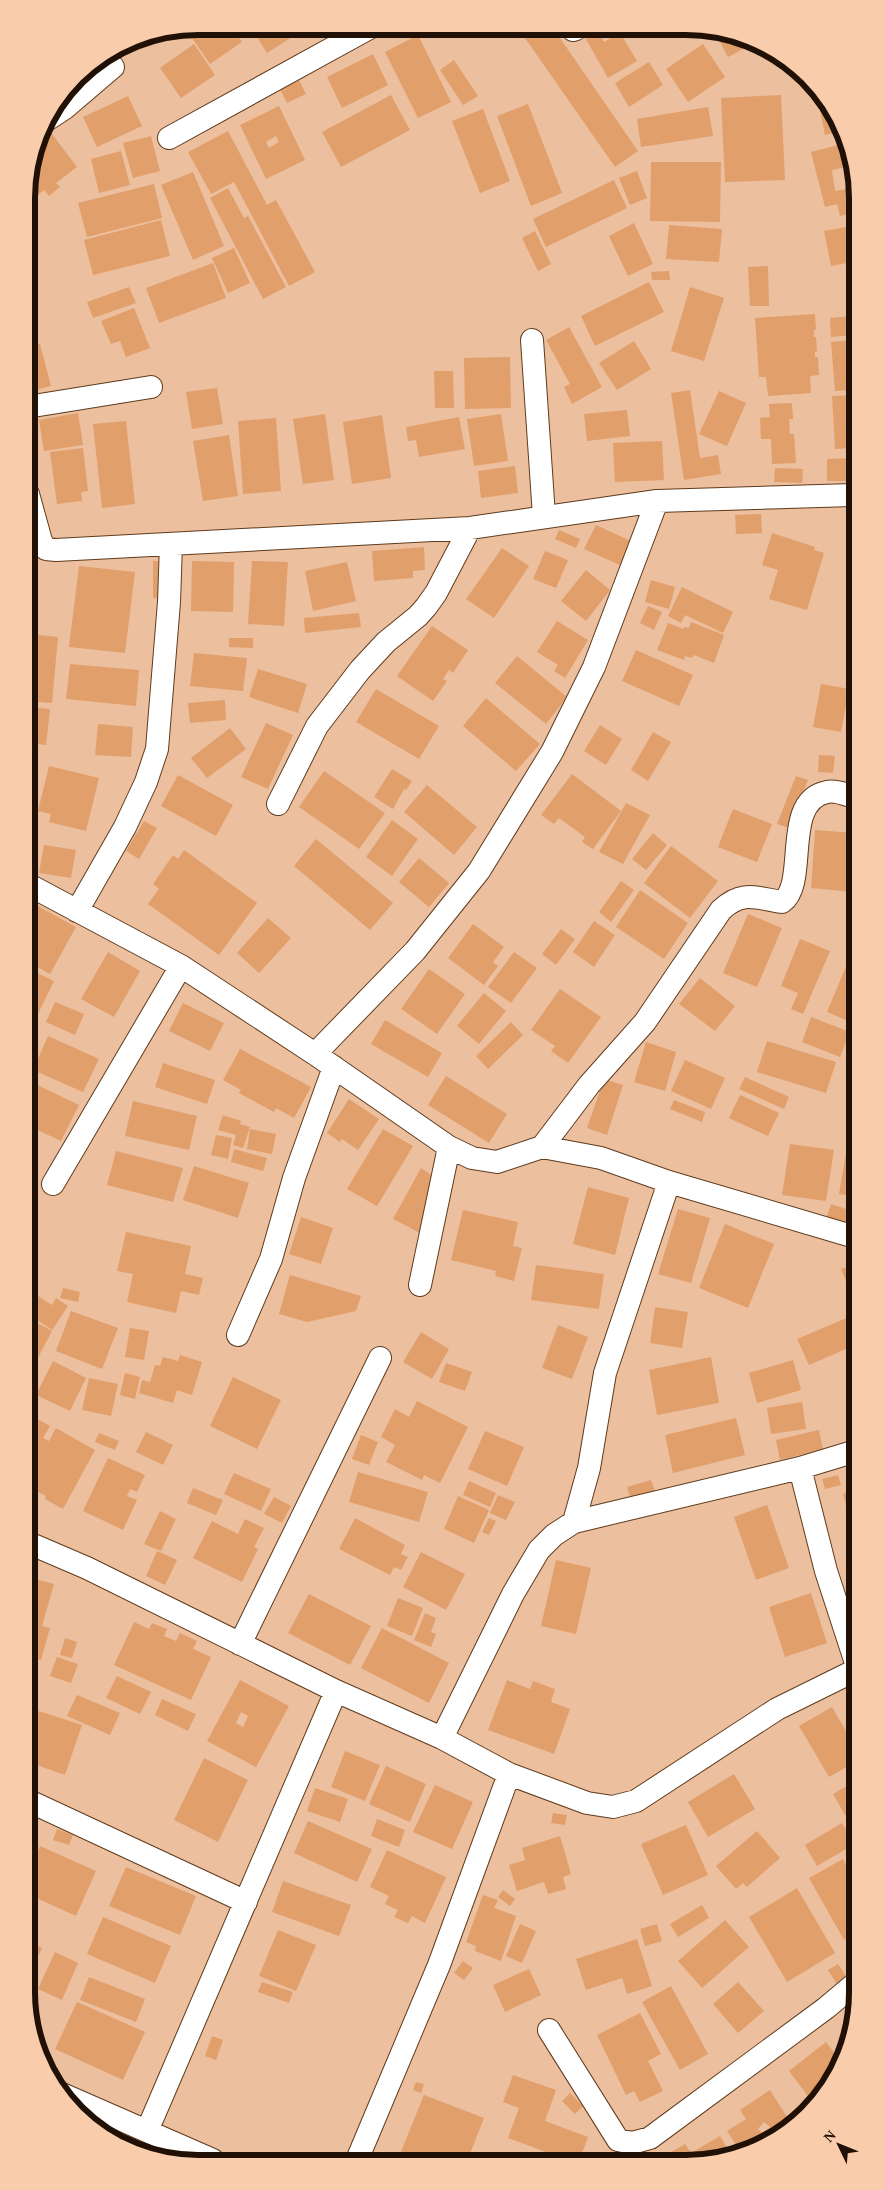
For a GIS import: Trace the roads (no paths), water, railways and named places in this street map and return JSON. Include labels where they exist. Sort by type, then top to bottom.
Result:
[{"type":"street","points":[[169,138],[356,35]]},
{"type":"street","points":[[60,111],[113,67]]},
{"type":"street","points":[[532,340],[544,516]]},
{"type":"street","points":[[35,406],[151,387]]},
{"type":"street","points":[[35,519],[41,541],[46,548],[170,544],[470,528],[657,501],[849,495]]},
{"type":"street","points":[[315,1054],[415,951],[478,871],[552,752],[594,667],[657,501]]},
{"type":"street","points":[[278,804],[317,726],[360,670],[386,642],[418,616],[426,607],[436,593],[470,528]]},
{"type":"street","points":[[77,911],[125,827],[146,782],[158,749],[169,602],[170,544]]},
{"type":"street","points":[[542,1147],[589,1086],[644,1022],[721,910],[730,901],[742,896],[782,902],[785,900],[792,881],[801,816],[812,800],[828,791],[849,796]]},
{"type":"street","points":[[35,888],[181,966],[315,1054],[449,1147],[472,1158],[497,1162],[542,1147],[600,1158],[668,1182],[849,1235]]},
{"type":"street","points":[[53,1184],[181,966]]},
{"type":"street","points":[[238,1336],[271,1259],[294,1178],[334,1067]]},
{"type":"street","points":[[420,1285],[449,1147]]},
{"type":"street","points":[[574,1522],[589,1468],[605,1373],[668,1182]]},
{"type":"street","points":[[240,1644],[380,1358]]},
{"type":"street","points":[[442,1738],[513,1594],[539,1550],[554,1535],[574,1522],[800,1468],[849,1453]]},
{"type":"street","points":[[800,1468],[826,1571],[849,1642]]},
{"type":"street","points":[[35,1546],[87,1568],[336,1691],[442,1738],[509,1774],[587,1803],[612,1807],[636,1801],[777,1709],[849,1673]]},
{"type":"street","points":[[147,2132],[336,1691]]},
{"type":"street","points":[[359,2155],[439,1965],[509,1774]]},
{"type":"street","points":[[35,1804],[246,1902]]},
{"type":"street","points":[[549,2030],[618,2140],[632,2143],[650,2138],[826,2008],[849,1989]]},
{"type":"street","points":[[75,2100],[201,2155]]}]
